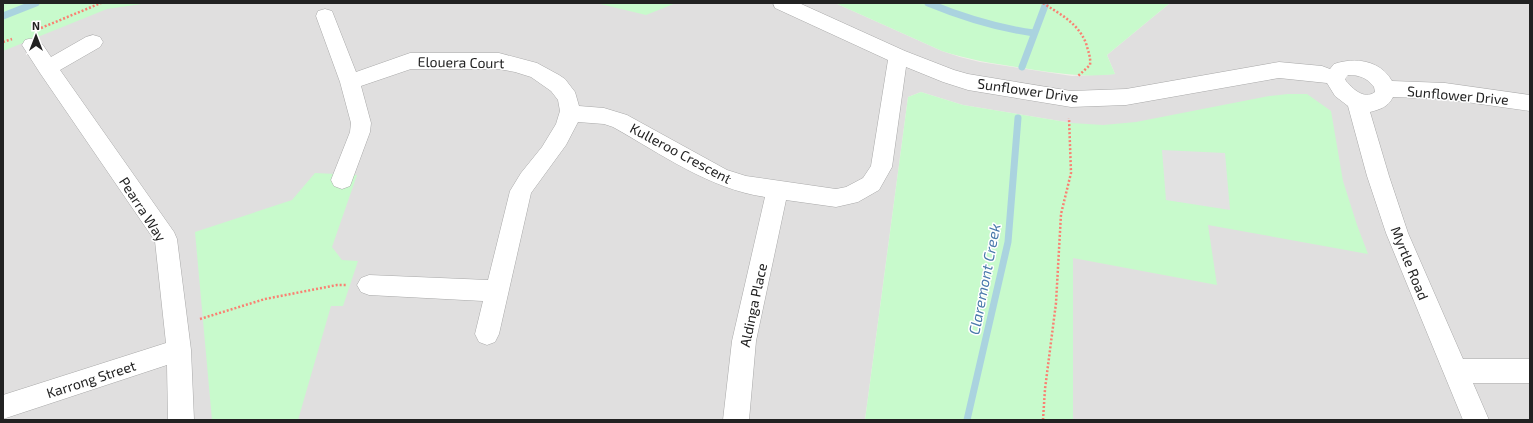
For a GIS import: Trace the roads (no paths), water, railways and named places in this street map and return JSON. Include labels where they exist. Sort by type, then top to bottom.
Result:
[{"type":"street","name":"Sunflower Drive","points":[[782,3],[932,70],[968,82],[1070,99],[1126,97],[1279,70],[1322,74],[1335,78]]},
{"type":"street","points":[[325,16],[350,82],[361,123],[360,132],[342,180]]},
{"type":"street","name":"Pearra Way","points":[[29,37],[47,68],[166,239],[179,350],[181,420]]},
{"type":"street","points":[[47,68],[93,42]]},
{"type":"street","name":"Kulleroo Crescent","points":[[571,113],[616,119],[728,180],[746,185],[836,198],[850,195],[871,184],[877,176],[882,162],[898,56]]},
{"type":"street","name":"Elouera Court","points":[[350,82],[410,61],[499,61],[514,63],[545,75],[560,87],[569,99],[571,113]]},
{"type":"street","points":[[1355,67],[1363,68],[1378,77],[1383,83],[1385,89],[1382,98],[1378,101],[1365,103],[1350,98],[1339,89],[1335,78],[1341,69],[1355,67]]},
{"type":"street","name":"Sunflower Drive","points":[[1385,89],[1445,91],[1530,103]]},
{"type":"street","name":"Myrtle Road","points":[[1357,101],[1389,210],[1407,258],[1476,420]]},
{"type":"street","points":[[487,334],[521,191],[531,174],[559,140],[571,113]]},
{"type":"street","name":"Aldinga Place","points":[[736,420],[744,341],[777,190]]},
{"type":"street","points":[[369,285],[496,291]]},
{"type":"street","name":"Karrong Street","points":[[3,407],[179,350]]},
{"type":"street","points":[[1455,371],[1530,371]]},
{"type":"waterway","points":[[3,16],[36,3]]},
{"type":"waterway","points":[[928,3],[980,21],[1034,33]]},
{"type":"waterway","name":"Claremont Creek","points":[[1022,67],[1046,3]]},
{"type":"waterway","name":"Claremont Creek","points":[[967,420],[1008,242],[1018,118]]}]
